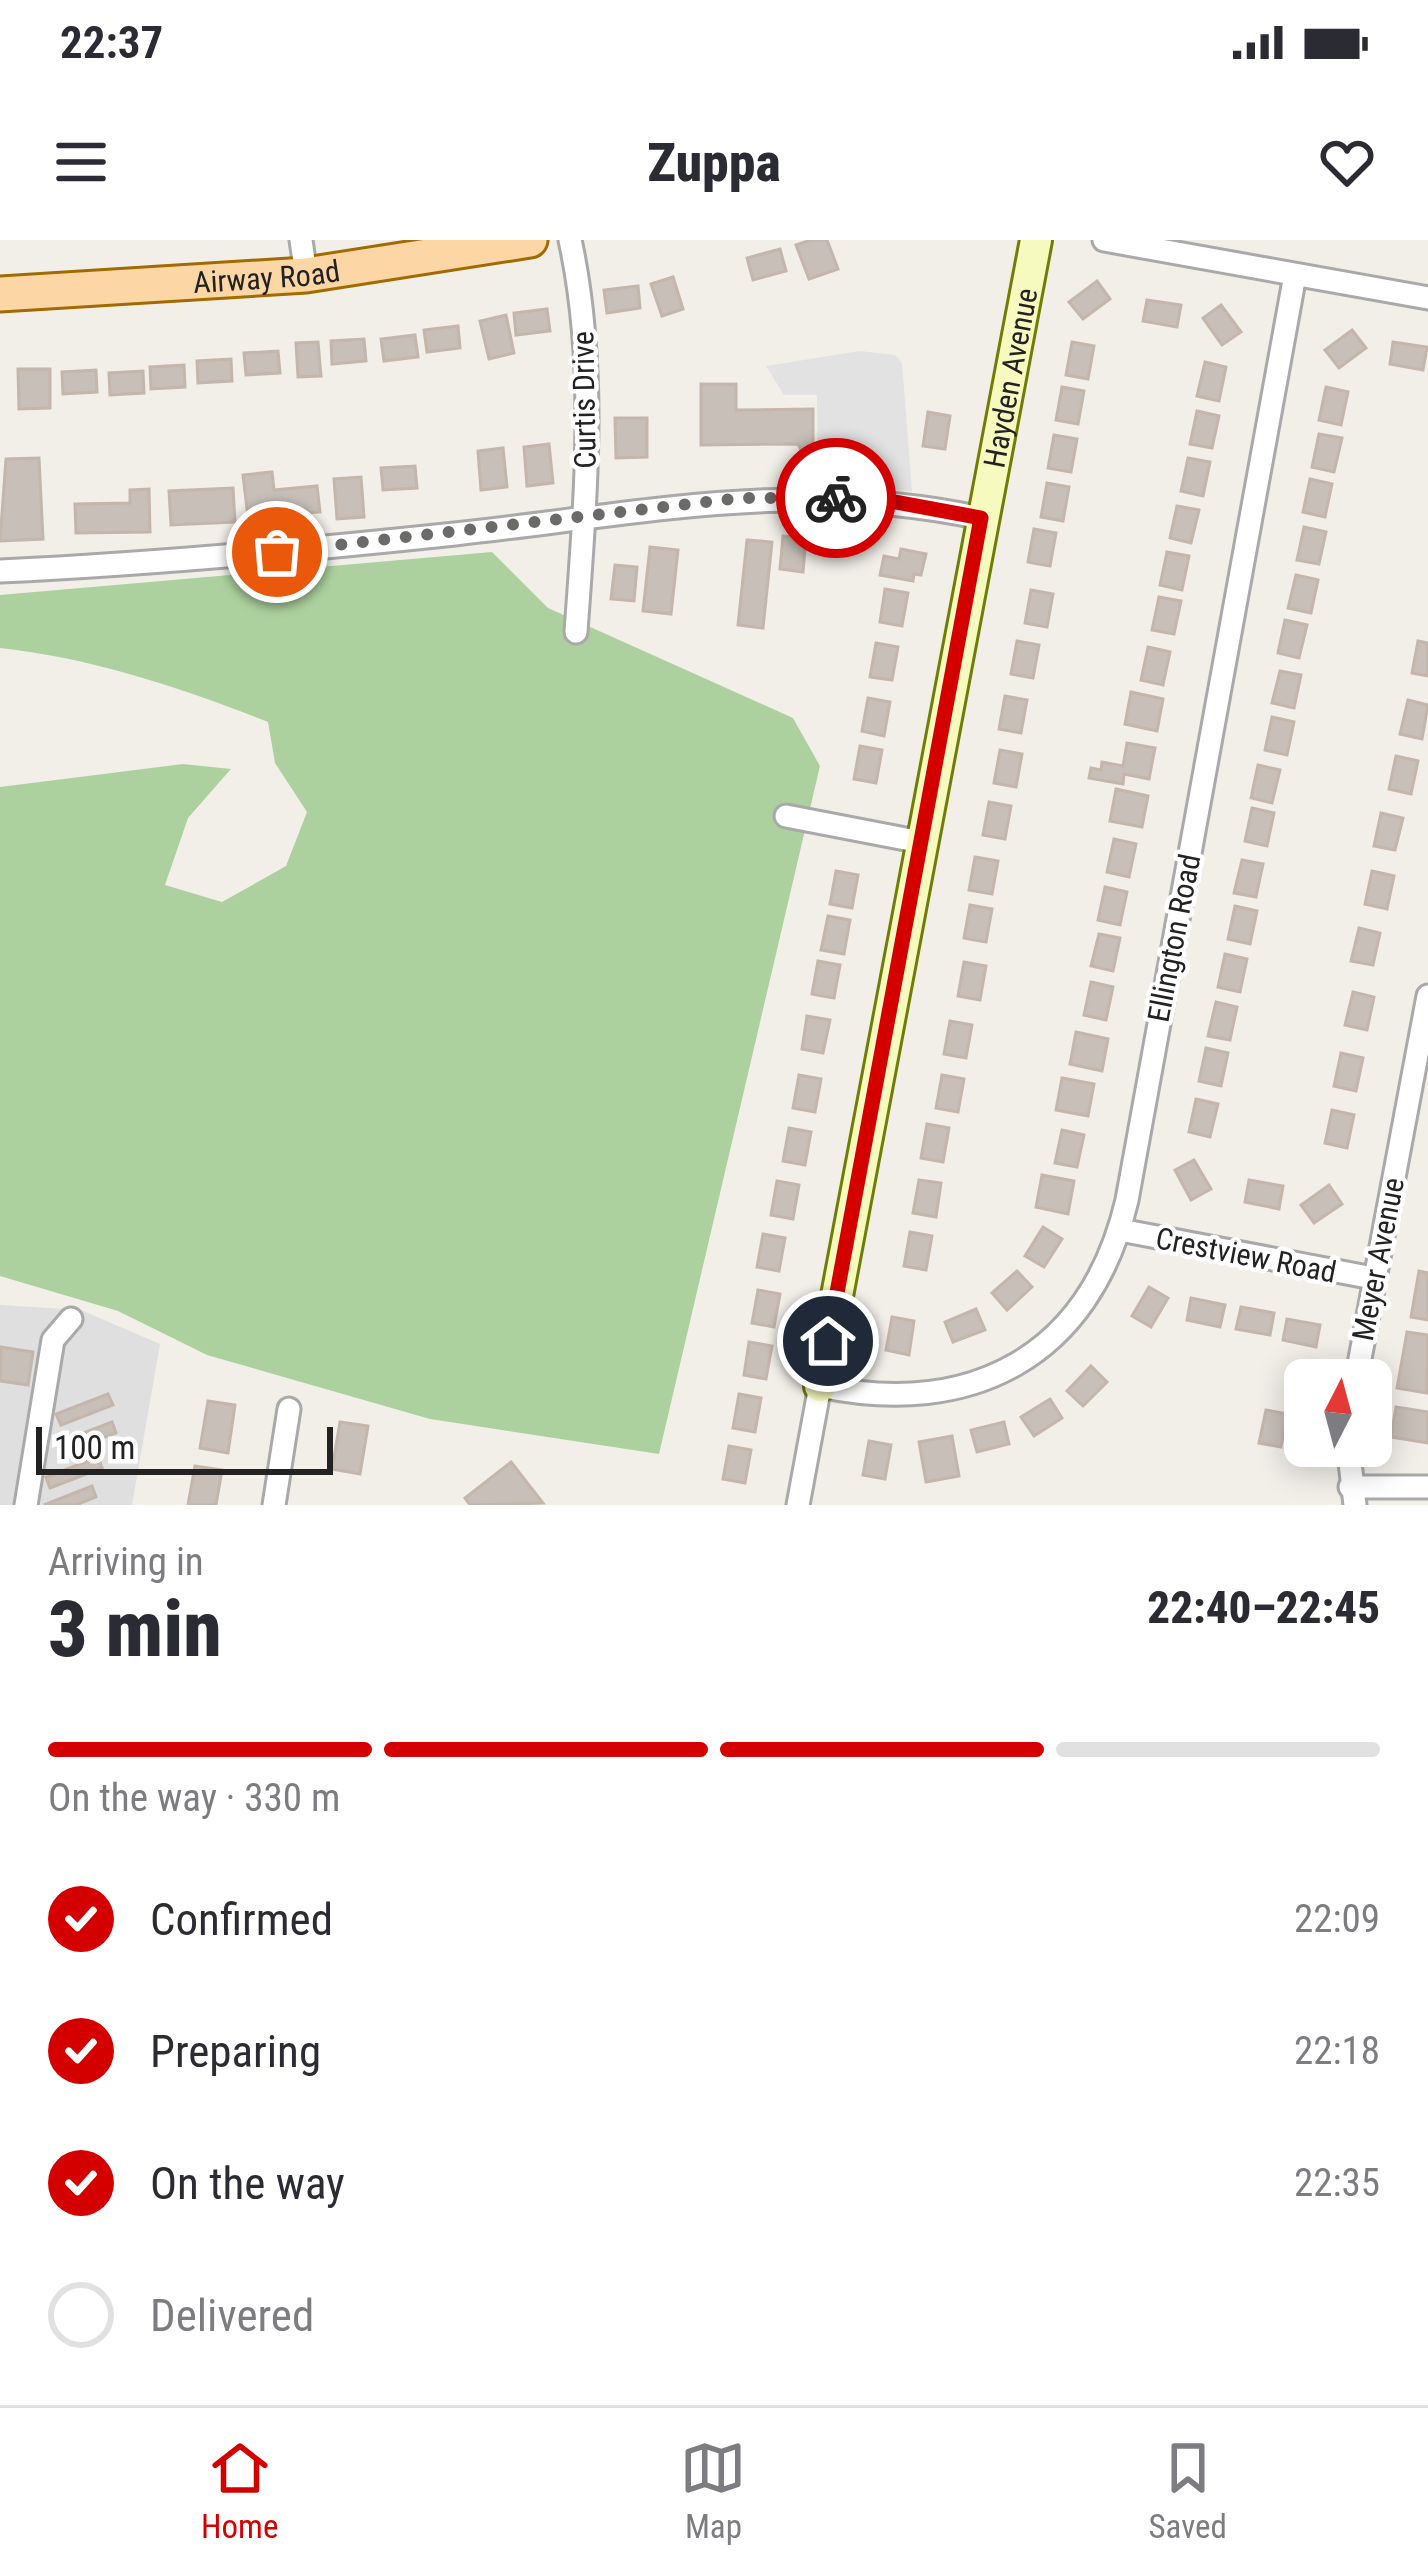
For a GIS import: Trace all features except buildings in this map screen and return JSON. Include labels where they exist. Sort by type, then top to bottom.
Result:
[{"type":"main road","name":"Airway Road","points":[[0,294],[306,275],[530,240]]},
{"type":"street","points":[[301,240],[306,275]]},
{"type":"street","name":"Curtis Drive","points":[[570,240],[582,318],[584,519],[576,632]]},
{"type":"street","name":"Hayden Avenue","points":[[798,1505],[1036,240]]},
{"type":"street","points":[[1104,240],[1428,298]]},
{"type":"street","name":"Ellington Road","points":[[820,1385],[870,1396],[911,1397],[952,1391],[1000,1373],[1040,1349],[1077,1311],[1096,1285],[1120,1229],[1295,274]]},
{"type":"street","points":[[0,571],[323,548],[780,497],[890,501],[981,518]]},
{"type":"street","points":[[786,816],[921,842]]},
{"type":"street","name":"Meyer Avenue","points":[[1359,1359],[1373,1278],[1420,1086],[1428,996]]},
{"type":"street","name":"Crestview Road","points":[[1120,1229],[1373,1278]]},
{"type":"street","points":[[26,1505],[53,1340],[71,1319]]},
{"type":"street","points":[[274,1505],[290,1409]]},
{"type":"street","points":[[1352,1496],[1428,1486]]},
{"type":"shaded area","points":[[860,351],[895,355],[902,363],[912,491],[818,484],[817,395],[784,395],[766,366]]},
{"type":"shaded area","points":[[0,1305],[81,1310],[160,1344],[132,1505],[0,1505]]},
{"type":"green space","points":[[492,552],[548,608],[793,718],[820,766],[659,1454],[430,1419],[207,1355],[118,1311],[0,1276],[0,787],[183,764],[231,769],[188,818],[165,885],[222,902],[286,866],[307,812],[275,763],[268,722],[136,676],[0,648],[0,595]]},
{"type":"way so far","points":[[277,552],[741,498],[836,498]]},
{"type":"route","points":[[828,1341],[981,518],[890,501],[836,498]]}]
